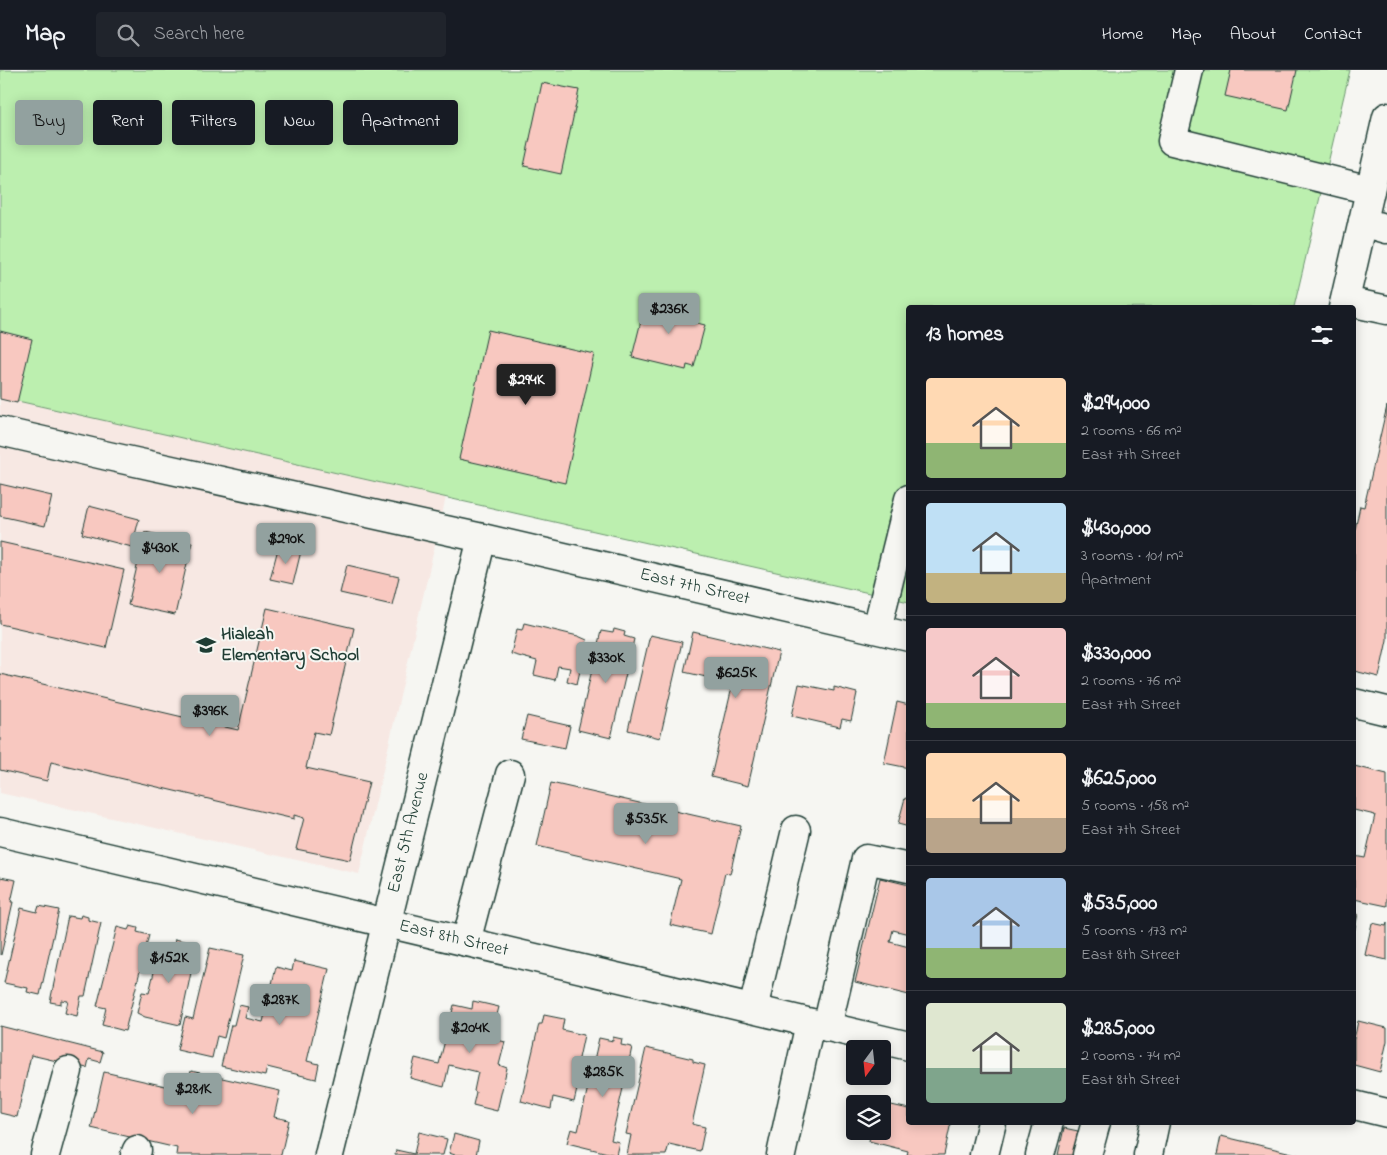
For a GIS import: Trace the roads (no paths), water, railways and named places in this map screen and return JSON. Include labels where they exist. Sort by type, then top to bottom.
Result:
[{"type":"street","points":[[1190,70],[1172,141],[1370,190]]},
{"type":"street","points":[[1344,304],[1375,225],[1370,190],[1384,145],[1387,117]]},
{"type":"street","points":[[1356,306],[1387,310]]},
{"type":"street","name":"East 7th Street","points":[[0,431],[482,538],[906,636]]},
{"type":"street","points":[[877,629],[906,511]]},
{"type":"street","name":"East 5th Avenue","points":[[329,1155],[482,538]]},
{"type":"street","points":[[1356,703],[1387,711]]},
{"type":"street","points":[[466,942],[510,774]]},
{"type":"street","points":[[752,1009],[796,830]]},
{"type":"street","name":"East 8th Street","points":[[0,832],[906,1045]]},
{"type":"street","points":[[781,1155],[866,859],[906,867]]},
{"type":"street","points":[[45,1155],[68,1071]]},
{"type":"street","points":[[1356,1105],[1387,1113]]},
{"type":"street","points":[[984,1155],[991,1125]]},
{"type":"street","points":[[1040,1155],[1048,1125]]},
{"type":"street","points":[[1087,1155],[1095,1125]]},
{"type":"street","points":[[1148,1155],[1154,1125]]},
{"type":"place","name":"Hialeah Elementary School","points":[[206,645]]}]
